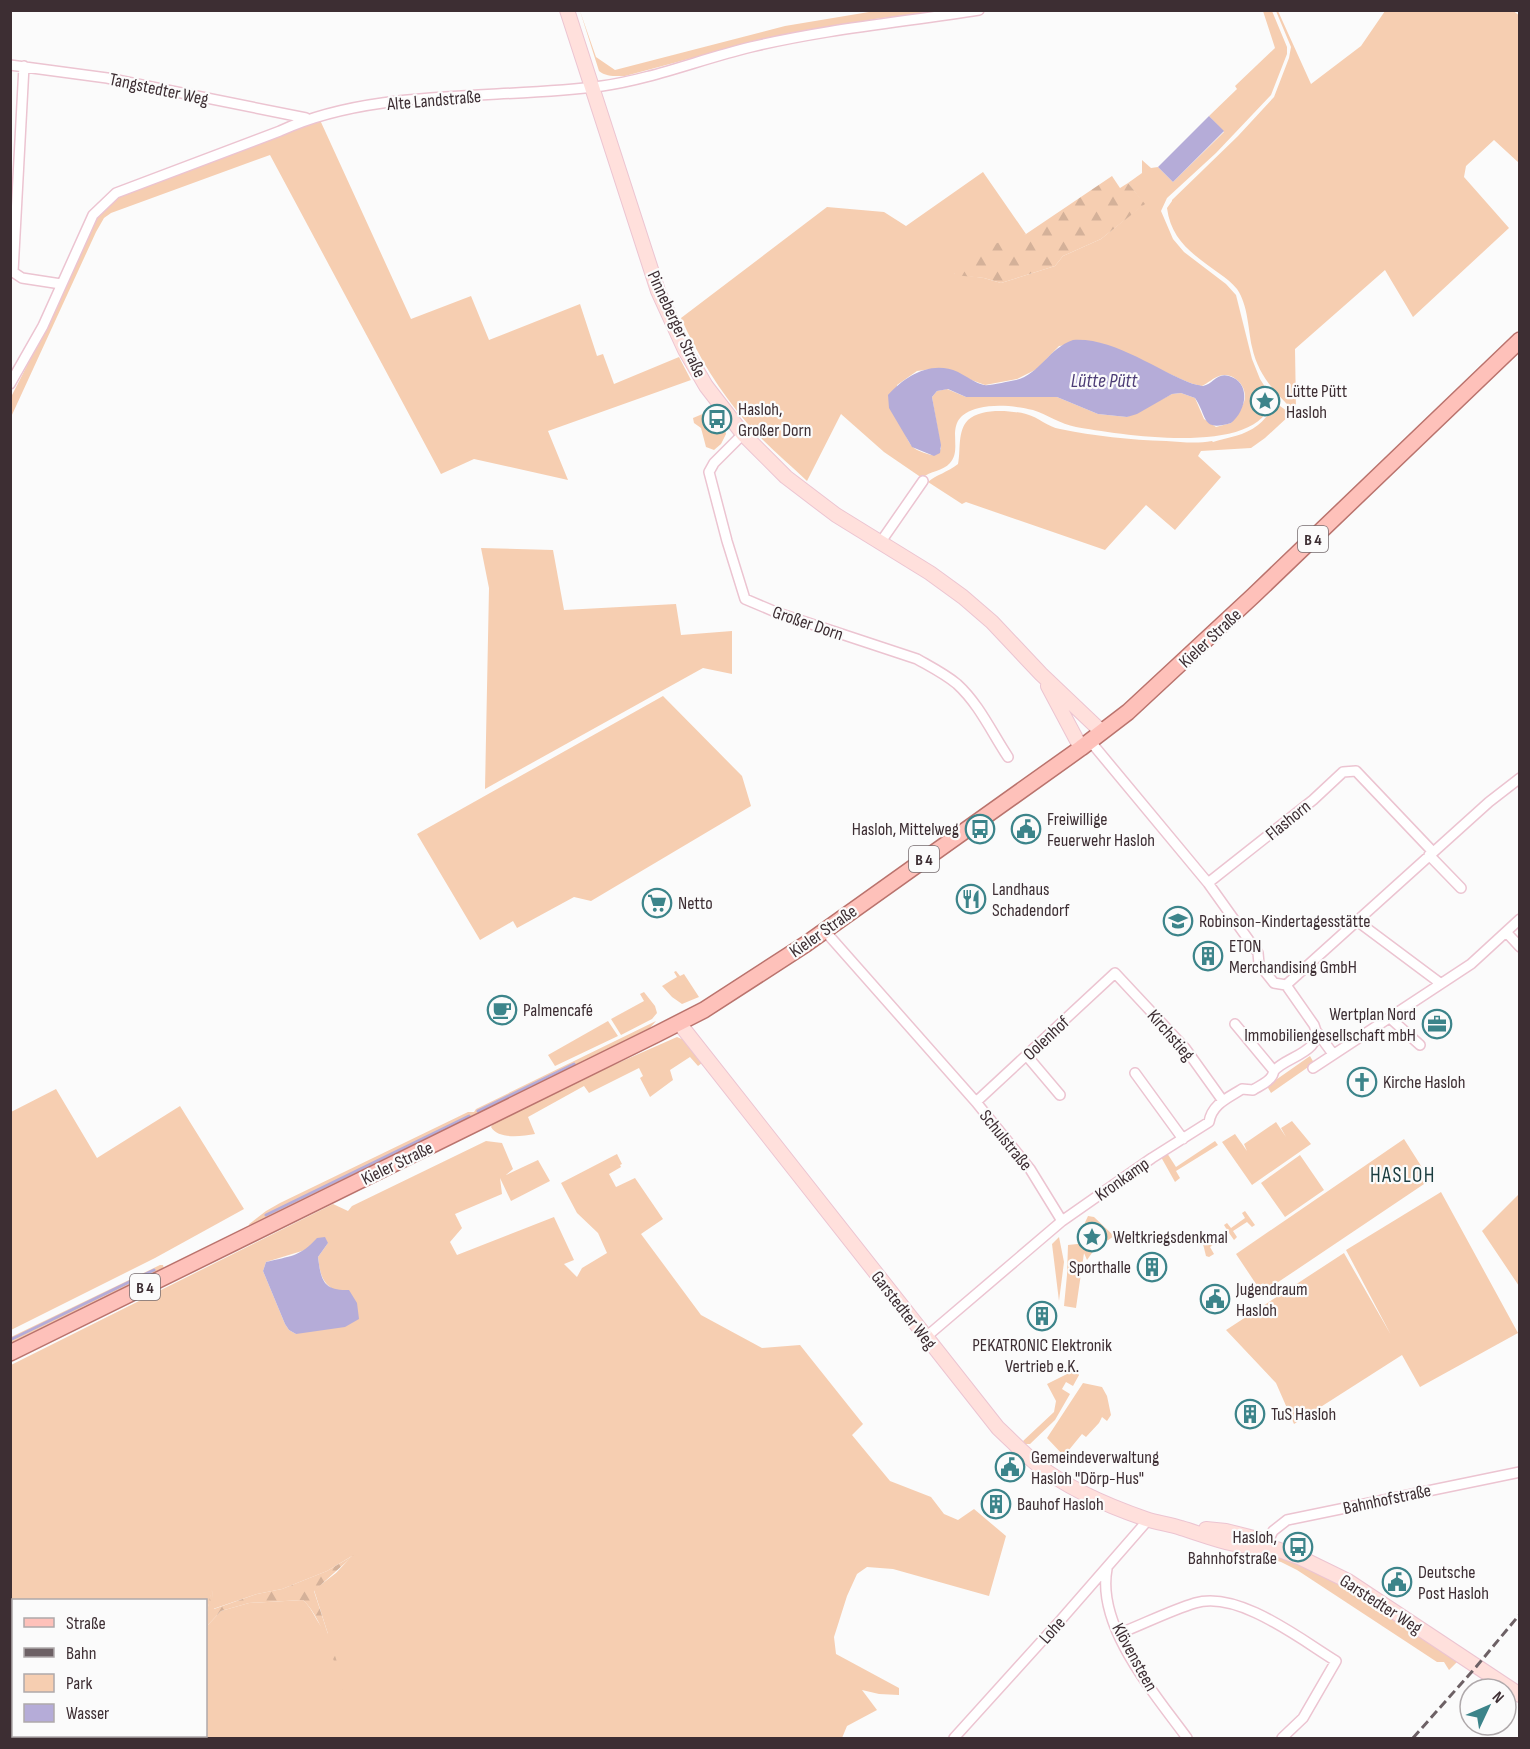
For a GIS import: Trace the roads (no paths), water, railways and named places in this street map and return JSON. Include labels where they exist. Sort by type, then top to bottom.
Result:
[{"type":"main road","name":"Pinneberger Straße","points":[[567,10],[658,291],[685,350],[706,386],[743,434],[786,477],[812,498],[930,573],[992,622],[1041,674],[1091,740]]},
{"type":"main road","name":"Kieler Straße","points":[[10,1353],[679,1023],[734,991],[824,930],[1091,740],[1162,682],[1520,340]]},
{"type":"main road","name":"Pinneberger Straße","points":[[1041,674],[1091,740]]},
{"type":"main road","name":"Garstedter Weg","points":[[679,1023],[998,1428],[1039,1466],[1084,1493],[1148,1520],[1254,1548],[1266,1545],[1301,1558],[1348,1581],[1520,1695]]},
{"type":"street","name":"Alte Landstraße","points":[[10,384],[43,326],[93,215],[116,193],[307,118],[343,109],[404,101],[591,87],[616,83],[780,41],[979,10]]},
{"type":"street","name":"Tangstedter Weg","points":[[10,65],[107,78],[307,118]]},
{"type":"street","points":[[24,66],[13,272],[22,278],[61,284]]},
{"type":"street","name":"Großer Dorn","points":[[743,434],[714,463],[709,472],[745,599],[778,613],[917,659],[936,670],[956,684],[972,701],[1008,757]]},
{"type":"street","points":[[880,543],[923,481]]},
{"type":"street","points":[[1091,740],[1208,883],[1258,952],[1259,964],[1274,983],[1286,985],[1333,1054]]},
{"type":"street","name":"Flashorn","points":[[1208,883],[1313,800],[1343,772],[1356,771],[1431,853]]},
{"type":"street","points":[[1286,985],[1431,853],[1520,778]]},
{"type":"street","points":[[1431,853],[1461,888]]},
{"type":"street","points":[[1311,1046],[1316,1066],[1471,964],[1520,919]]},
{"type":"street","points":[[1357,921],[1440,984]]},
{"type":"street","name":"Schulstraße","points":[[824,930],[976,1102],[1030,1169],[1062,1221]]},
{"type":"street","points":[[1507,933],[1520,947]]},
{"type":"street","name":"Oolenhof","points":[[976,1102],[1115,973]]},
{"type":"street","name":"Kirchstieg","points":[[1115,973],[1185,1048],[1223,1101]]},
{"type":"street","points":[[1390,1018],[1420,1045]]},
{"type":"street","points":[[1235,1024],[1274,1071]]},
{"type":"street","points":[[1223,1101],[1242,1089],[1253,1090],[1271,1078],[1274,1071],[1311,1046],[1317,1032]]},
{"type":"street","points":[[1027,1056],[1060,1095]]},
{"type":"street","points":[[1135,1073],[1183,1139]]},
{"type":"street","name":"Kronkamp","points":[[1062,1221],[1147,1161],[1209,1122],[1212,1110],[1223,1101]]},
{"type":"street","points":[[926,1337],[1062,1221]]},
{"type":"street","name":"Bahnhofstraße","points":[[1266,1545],[1273,1531],[1287,1520],[1520,1472]]},
{"type":"street","name":"Lohe","points":[[954,1738],[1148,1520]]},
{"type":"street","name":"Klövensteen","points":[[1108,1567],[1104,1583],[1106,1598],[1118,1634],[1139,1671],[1187,1738]]},
{"type":"street","points":[[1118,1634],[1197,1602],[1225,1601],[1252,1610],[1336,1661],[1303,1719],[1282,1738]]},
{"type":"water","points":[[1209,116],[1224,131],[1173,182],[1158,167]]},
{"type":"water","name":"Lütte Pütt","points":[[1073,340],[1088,340],[1119,349],[1193,384],[1203,386],[1218,377],[1229,376],[1241,385],[1244,391],[1243,405],[1231,423],[1215,426],[1207,421],[1195,398],[1181,393],[1172,394],[1137,414],[1127,417],[1098,414],[1057,397],[966,397],[948,389],[937,391],[932,397],[941,445],[940,453],[934,456],[912,447],[889,408],[888,395],[903,381],[920,372],[929,369],[948,369],[984,385],[1016,380],[1032,372],[1057,349]]},
{"type":"water","points":[[325,1237],[328,1243],[318,1257],[322,1278],[329,1286],[349,1290],[357,1303],[359,1319],[345,1327],[296,1334],[285,1324],[263,1271],[266,1262],[294,1255],[317,1238]]},
{"type":"waterway","points":[[478,1111],[574,1064]]},
{"type":"waterway","points":[[266,1215],[469,1116]]},
{"type":"waterway","points":[[10,1340],[154,1270]]},
{"type":"railway","points":[[1413,1738],[1520,1614]]},
{"type":"place","name":"Lütte Pütt Hasloh","points":[[1265,401]]},
{"type":"place","name":"Hasloh, Großer Dorn","points":[[717,419]]},
{"type":"place","name":"Hasloh, Mittelweg","points":[[980,829]]},
{"type":"place","name":"Freiwillige Feuerwehr Hasloh","points":[[1026,829]]},
{"type":"place","name":"Landhaus Schadendorf","points":[[971,899]]},
{"type":"place","name":"Netto","points":[[657,903]]},
{"type":"place","name":"Robinson-Kindertagesstätte","points":[[1178,921]]},
{"type":"place","name":"ETON Merchandising GmbH","points":[[1208,956]]},
{"type":"place","name":"Palmencafé","points":[[502,1010]]},
{"type":"place","name":"Wertplan Nord Immobiliengesellschaft mbH","points":[[1437,1024]]},
{"type":"place","name":"Kirche Hasloh","points":[[1362,1082]]},
{"type":"place","name":"Weltkriegsdenkmal","points":[[1092,1237]]},
{"type":"place","name":"Sporthalle","points":[[1152,1267]]},
{"type":"place","name":"Jugendraum Hasloh","points":[[1215,1299]]},
{"type":"place","name":"PEKATRONIC Elektronik Vertrieb e.K.","points":[[1042,1316]]},
{"type":"place","name":"TuS Hasloh","points":[[1250,1414]]},
{"type":"place","name":"Gemeindeverwaltung Hasloh \"Dörp-Hus\"","points":[[1010,1467]]},
{"type":"place","name":"Bauhof Hasloh","points":[[996,1504]]},
{"type":"place","name":"Hasloh, Bahnhofstraße","points":[[1298,1547]]},
{"type":"place","name":"Deutsche Post Hasloh","points":[[1397,1582]]},
{"type":"district","name":"HASLOH","points":[[1403,1175]]}]
